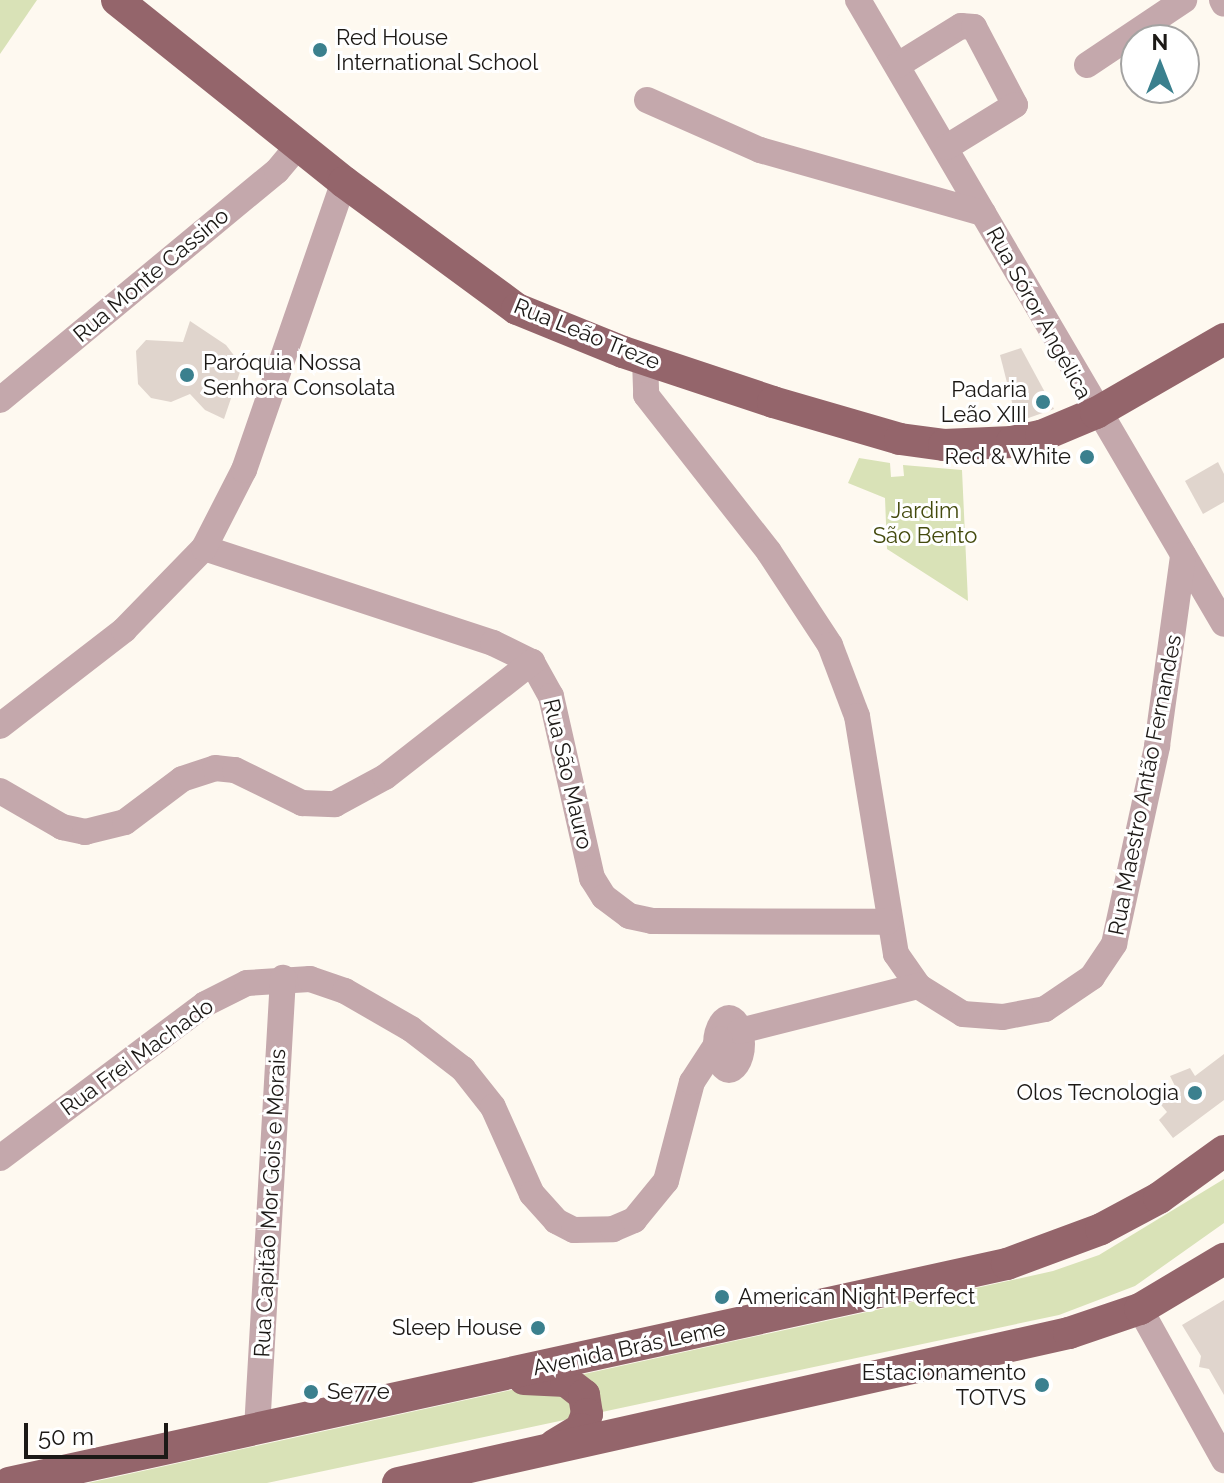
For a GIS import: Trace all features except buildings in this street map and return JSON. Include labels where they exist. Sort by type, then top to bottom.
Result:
[{"type":"main road","name":"Rua Leão Treze","points":[[117,0],[344,182],[517,309],[645,360],[862,429],[944,445],[1041,436],[1096,413],[1224,339]]},
{"type":"main road","name":"Avenida Brás Leme","points":[[9,1483],[1007,1264],[1101,1229],[1159,1198],[1224,1151]]},
{"type":"main road","points":[[398,1483],[955,1361],[1069,1333],[1140,1309],[1224,1259]]},
{"type":"main road","points":[[477,1380],[566,1381],[584,1395],[585,1420],[573,1438],[517,1457]]},
{"type":"street","name":"Rua Sóror Angélica","points":[[858,0],[947,147],[1096,413],[1224,624]]},
{"type":"street","points":[[1087,65],[1184,0]]},
{"type":"street","points":[[898,65],[961,26],[974,27],[1015,105],[947,147]]},
{"type":"street","points":[[647,100],[760,150],[983,213]]},
{"type":"street","name":"Rua Monte Cassino","points":[[0,400],[277,171],[299,145]]},
{"type":"street","points":[[0,726],[124,630],[204,548],[244,470],[344,182]]},
{"type":"street","name":"Rua Maestro Antão Fernandes","points":[[645,360],[646,395],[794,587],[845,679],[862,739],[887,922],[900,964],[918,986],[963,1014],[1016,1016],[1059,1001],[1092,977],[1105,960],[1123,918],[1157,746],[1183,555]]},
{"type":"street","points":[[0,791],[62,827],[85,832],[125,822],[182,779],[215,768],[235,770],[302,803],[335,804],[396,769],[532,662],[493,643],[204,548]]},
{"type":"street","name":"Rua São Mauro","points":[[532,662],[551,696],[592,878],[614,907],[652,921],[887,922]]},
{"type":"street","name":"Rua Frei Machado","points":[[0,1158],[205,1004],[247,983],[283,978],[310,979],[345,991],[448,1056],[484,1093],[542,1209],[574,1230],[613,1229],[634,1220],[654,1201],[666,1181],[697,1069],[730,1035],[918,986]]},
{"type":"street","name":"Rua Capitão Mor Gois e Morais","points":[[257,1429],[283,978]]},
{"type":"street","points":[[1140,1309],[1220,1442]]},
{"type":"green space","points":[[0,0],[37,0],[0,54]]},
{"type":"green space","name":"Jardim São Bento","points":[[859,458],[890,463],[891,477],[904,476],[903,465],[962,470],[968,601],[887,549],[885,498],[848,483]]},
{"type":"green space","points":[[1224,1179],[1224,1223],[1135,1286],[1059,1315],[267,1483],[88,1483],[1053,1271],[1099,1255]]},
{"type":"place","name":"Red House International School","points":[[320,50]]},
{"type":"place","name":"Paróquia Nossa Senhora Consolata","points":[[187,375]]},
{"type":"place","name":"Padaria Leão XIII","points":[[1043,402]]},
{"type":"place","name":"Red & White","points":[[1087,457]]},
{"type":"place","name":"Olos Tecnologia","points":[[1195,1093]]},
{"type":"place","name":"American Night Perfect","points":[[722,1297]]},
{"type":"place","name":"Sleep House","points":[[538,1328]]},
{"type":"place","name":"Estacionamento TOTVS","points":[[1042,1385]]},
{"type":"place","name":"Se77e","points":[[311,1392]]}]
